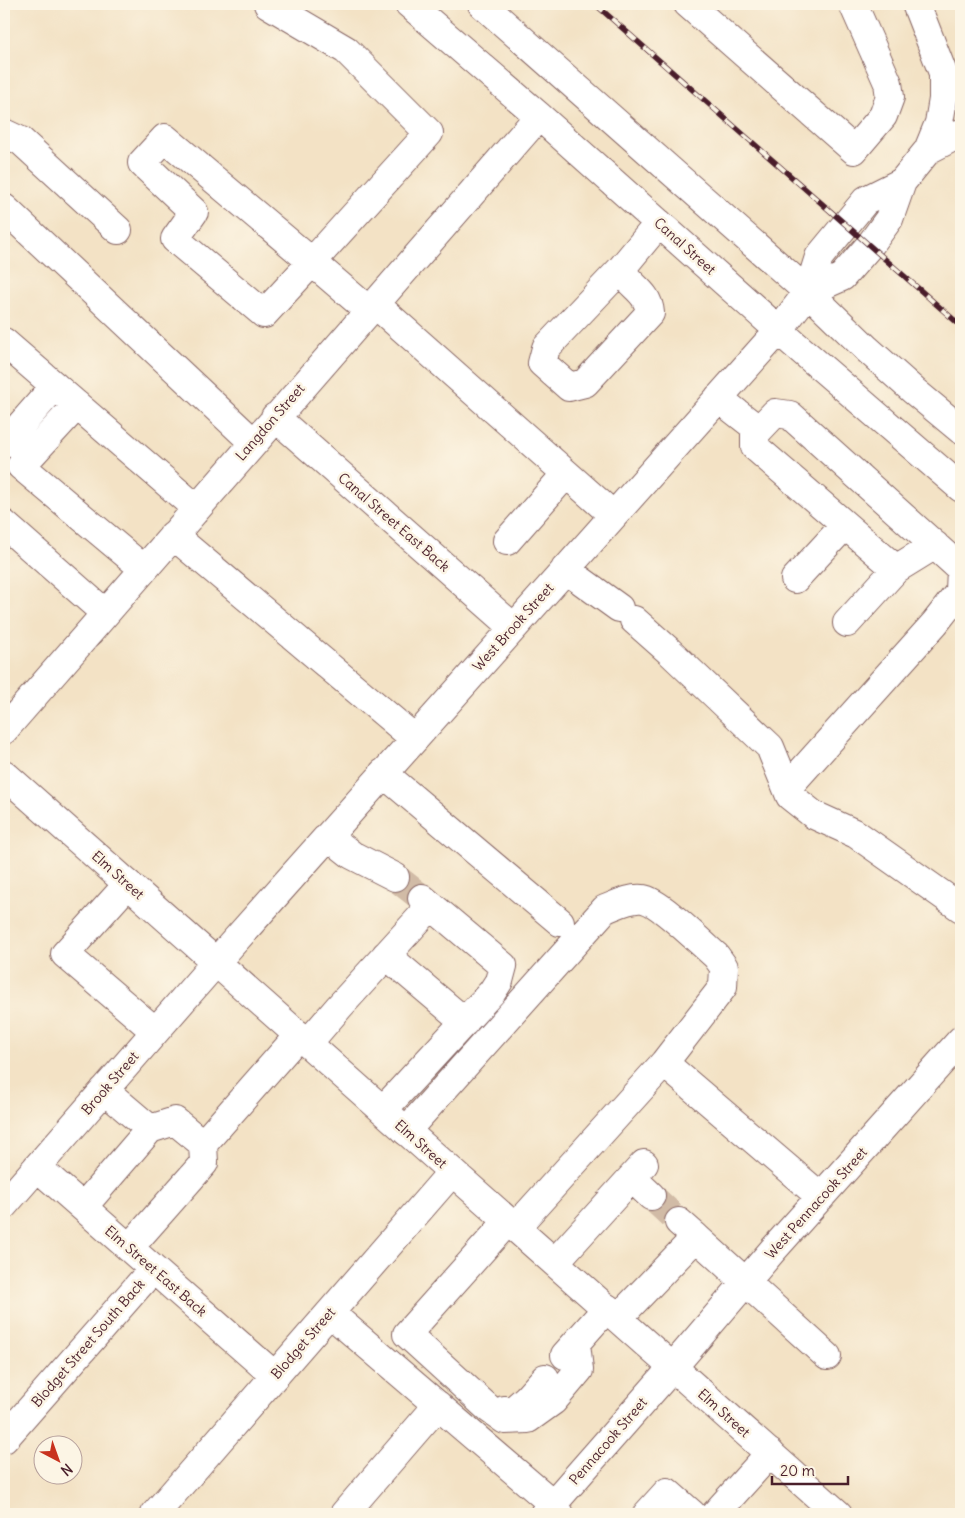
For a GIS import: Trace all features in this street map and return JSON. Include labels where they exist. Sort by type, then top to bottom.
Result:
[{"type":"street","points":[[268,4],[346,50],[429,133],[312,262],[264,314],[175,239],[194,212],[142,163],[166,138],[312,262],[371,307],[613,515]]},
{"type":"street","name":"Canal Street","points":[[409,4],[961,488]]},
{"type":"street","points":[[482,4],[808,292],[867,350],[961,430]]},
{"type":"street","points":[[688,4],[854,150],[883,116],[890,97],[888,83],[853,4]]},
{"type":"street","points":[[916,4],[952,75],[943,99],[939,123],[928,150]]},
{"type":"street","name":"Langdon Street","points":[[4,730],[539,116]]},
{"type":"street","points":[[928,150],[961,133]]},
{"type":"street","points":[[4,134],[21,140],[118,230]]},
{"type":"street","name":"West Brook Street","points":[[216,962],[513,626],[779,330],[808,292],[819,257],[866,200],[902,182],[928,150]]},
{"type":"street","points":[[4,208],[253,442]]},
{"type":"street","points":[[621,269],[659,223]]},
{"type":"street","points":[[4,342],[196,508]]},
{"type":"street","points":[[4,444],[55,386]]},
{"type":"street","points":[[718,398],[759,430]]},
{"type":"street","points":[[77,405],[22,466],[144,569]]},
{"type":"street","points":[[786,788],[935,623],[960,591],[961,569],[790,414],[775,413],[755,434],[755,447],[896,569]]},
{"type":"street","name":"Canal Street East Back","points":[[275,417],[513,626]]},
{"type":"street","points":[[506,541],[566,474]]},
{"type":"street","points":[[4,524],[105,613]]},
{"type":"street","points":[[795,579],[845,525]]},
{"type":"street","points":[[173,535],[414,738]]},
{"type":"street","points":[[847,623],[896,569],[934,545]]},
{"type":"street","points":[[565,569],[626,614],[670,651],[770,746],[790,796],[814,815],[856,834],[960,905]]},
{"type":"street","points":[[383,773],[560,922]]},
{"type":"street","name":"Elm Street","points":[[4,774],[838,1514]]},
{"type":"street","points":[[328,836],[352,855],[395,877]]},
{"type":"street","points":[[128,884],[65,954],[155,1031]]},
{"type":"street","points":[[406,1131],[605,909],[623,902],[642,899],[656,904],[716,956],[724,967],[723,987],[664,1063],[406,1334],[488,1408],[505,1420],[528,1419],[553,1401],[579,1370],[570,1349],[612,1313],[687,1229],[827,1356]]},
{"type":"street","points":[[129,1248],[204,1163],[203,1144],[303,1040],[339,1007],[386,956],[427,902],[503,966],[499,981],[492,992],[383,1110]]},
{"type":"street","points":[[386,956],[465,1022]]},
{"type":"street","name":"Brook Street","points":[[4,1205],[216,962]]},
{"type":"street","name":"West Pennacook Street","points":[[673,1367],[745,1281],[961,1040]]},
{"type":"street","points":[[664,1063],[821,1197]]},
{"type":"street","points":[[104,1090],[150,1129]]},
{"type":"street","points":[[83,1207],[150,1129],[175,1121],[203,1144]]},
{"type":"street","name":"Elm Street East Back","points":[[37,1167],[275,1376]]},
{"type":"street","name":"Blodget Street","points":[[155,1514],[452,1172]]},
{"type":"street","points":[[555,1262],[642,1179]]},
{"type":"street","name":"Blodget Street South Back","points":[[4,1439],[153,1269]]},
{"type":"street","points":[[330,1313],[438,1405],[552,1511]]},
{"type":"street","name":"Pennacook Street","points":[[552,1511],[673,1367]]},
{"type":"street","points":[[488,1408],[512,1411],[546,1378]]},
{"type":"street","points":[[344,1514],[438,1405]]},
{"type":"street","points":[[715,1514],[770,1454]]},
{"type":"street","points":[[647,1514],[667,1492],[692,1514]]},
{"type":"tunnel","points":[[395,877],[422,898]]},
{"type":"tunnel","points":[[651,1196],[679,1222]]},
{"type":"railway","points":[[595,4],[961,326]]}]
